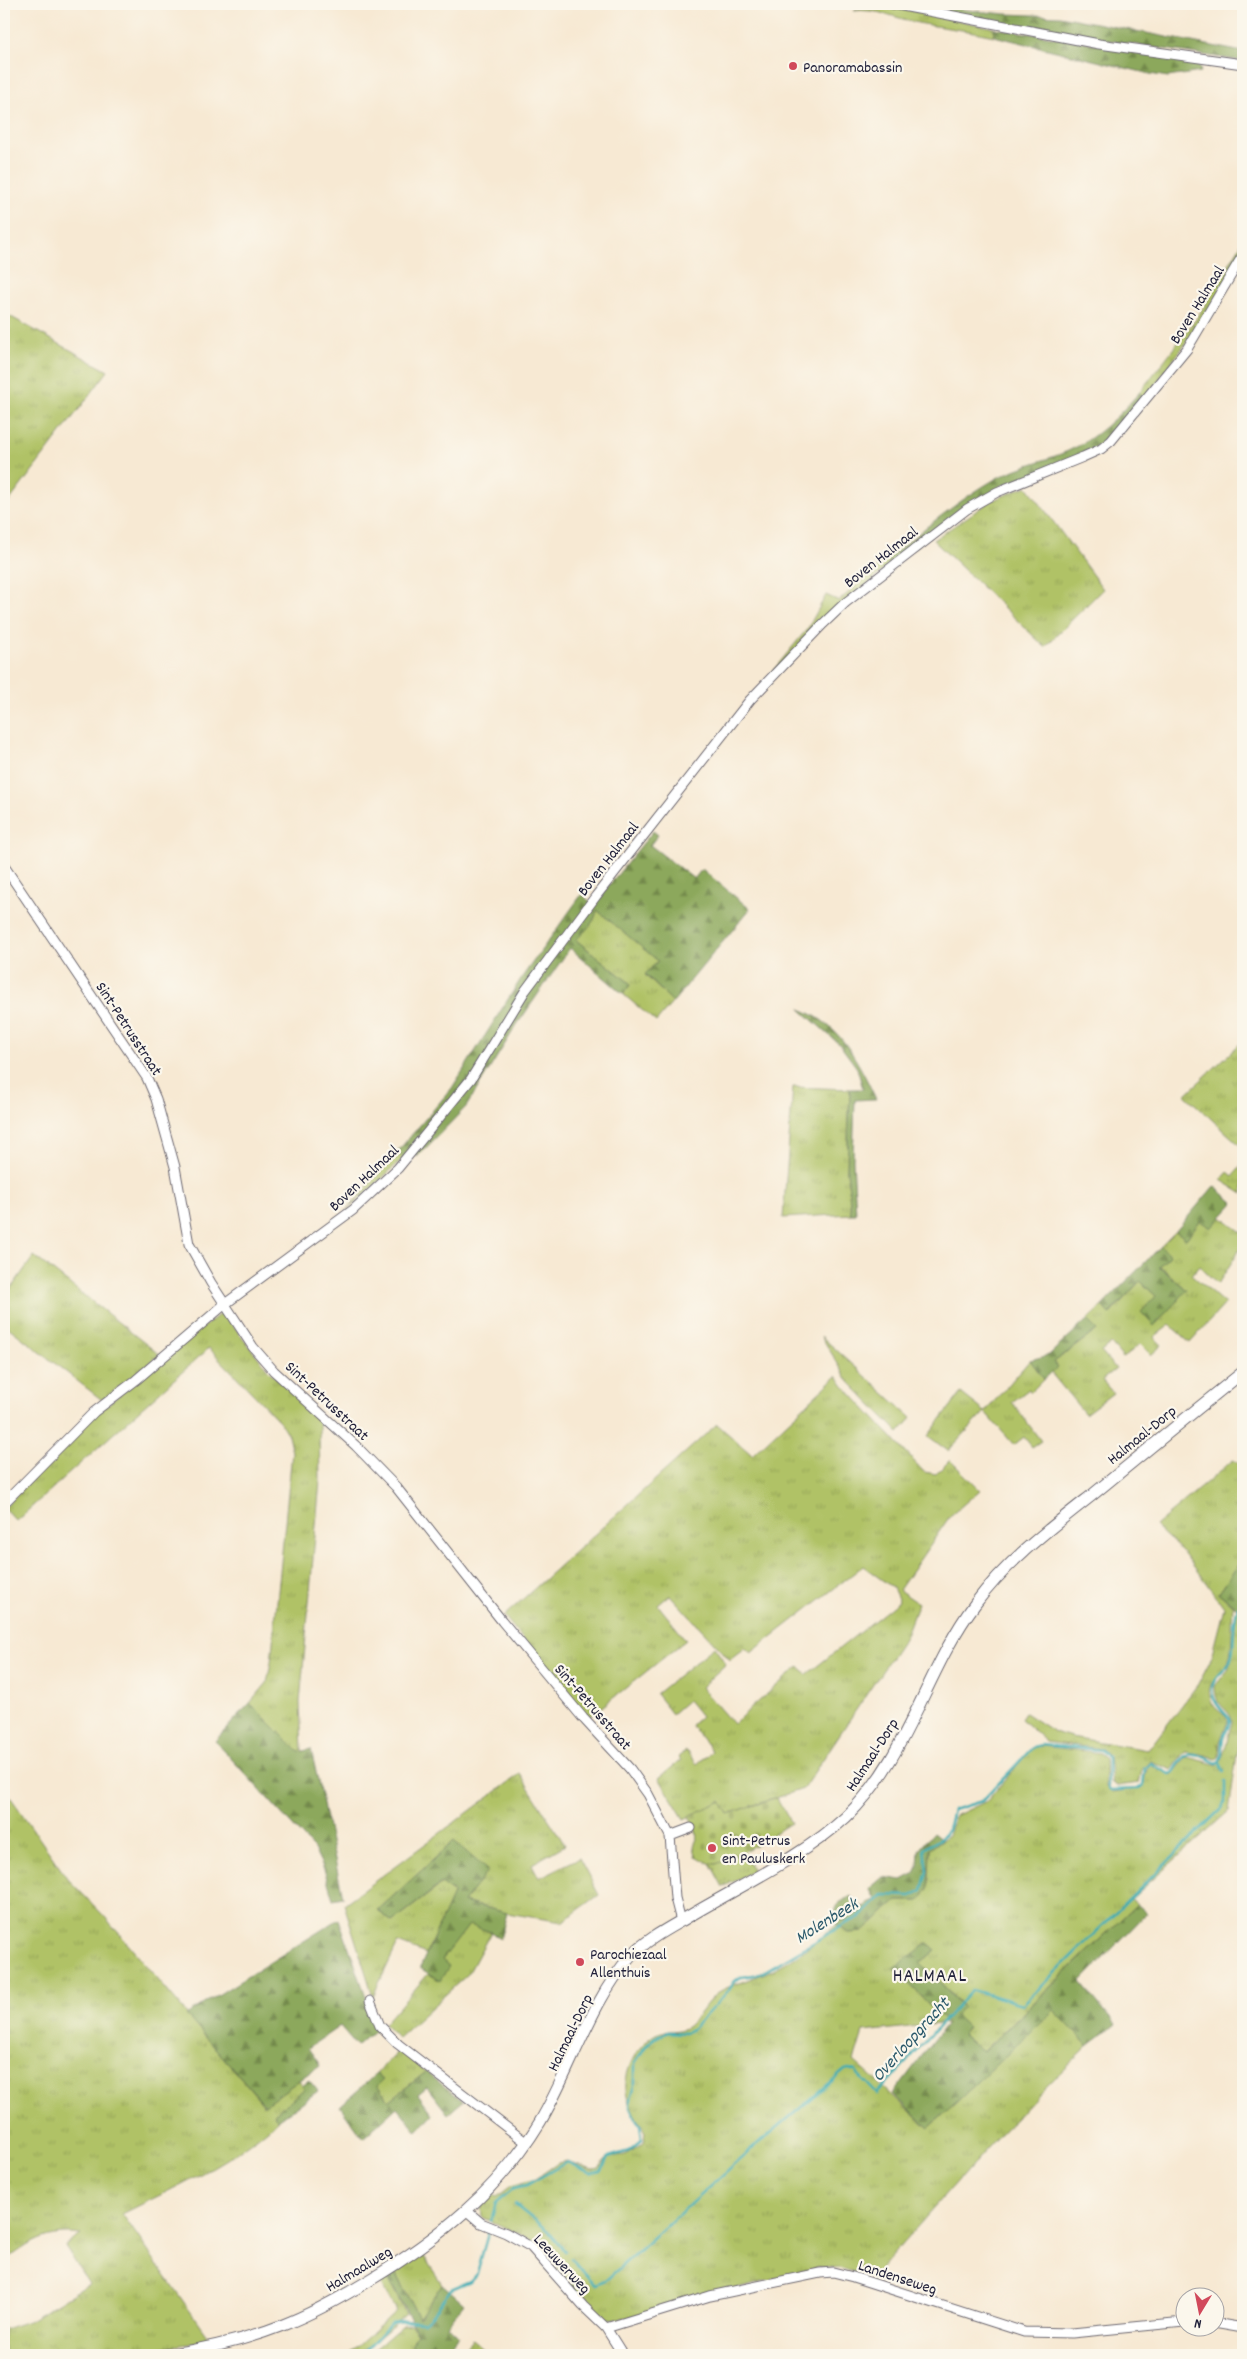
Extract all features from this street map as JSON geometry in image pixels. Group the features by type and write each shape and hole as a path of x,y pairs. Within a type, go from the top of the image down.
{"street":[{"path":"892,4 1099,44 1243,64"},
{"name":"Boven Halmaal","path":"4,1503 94,1412 136,1380 225,1304 353,1210 403,1162 471,1079 526,991 596,896 750,700 799,647 845,603 967,509 997,492 1102,449 1122,430 1187,349 1243,255"},
{"name":"Sint-Petrusstraat","path":"4,866 147,1078 158,1107 175,1167 189,1244 225,1304 253,1347 274,1370 356,1446 396,1487 502,1621 583,1718 630,1769 648,1794 670,1836 676,1904 681,1921"},
{"name":"Halmaal-Dorp","path":"527,2142 558,2090 597,2009 620,1970 645,1943 807,1847 846,1817 872,1788 895,1752 956,1633 986,1589 1023,1552 1243,1372"},
{"path":"670,1836 691,1828"},
{"path":"370,2001 380,2026 398,2044 527,2142"},
{"name":"Halmaalweg","path":"166,2355 231,2342 281,2326 315,2311 405,2258 438,2235 486,2193 527,2142"},
{"name":"Leeuwerweg","path":"467,2211 481,2222 531,2247 583,2306 606,2328 623,2355"},
{"name":"Landenseweg","path":"606,2328 710,2296 832,2272 1024,2332 1072,2333 1174,2323"},
{"path":"1224,2325 1243,2328"}],"green space":[{"path":"868,4 880,4 994,28 994,36 918,23 877,12 853,11"},
{"path":"931,6 1005,14 1060,16 1243,52 1243,61 1060,33 930,9"},
{"path":"994,28 1197,59 1201,72 1168,77 1150,74 994,36"},
{"path":"1243,241 1243,250 1204,319 1145,398 1139,393 1197,318"},
{"path":"4,313 108,371 4,508"},
{"path":"1139,393 1145,398 1103,443 1082,454 1001,486 890,564 886,559 954,506 997,478 1068,451 1088,440 1115,418"},
{"path":"1027,486 1103,589 1045,647 933,540 991,501"},
{"path":"886,559 890,564 771,673 808,628 826,595 839,601"},
{"path":"653,831 658,835 650,845 694,879 702,869 750,909 673,1002 645,974 658,961 597,910 592,923 576,940 631,984 623,994 570,948 516,1026 466,1107 417,1157 414,1153 468,1077 404,1158 397,1152 452,1088 522,977 582,894 593,905"},
{"path":"597,910 659,961 645,975 673,1002 656,1022 623,994 630,983 576,940 590,926"},
{"path":"800,1009 814,1015 837,1034 855,1058 876,1099 855,1100 853,1160 856,1214 851,1214 847,1170 850,1089 863,1089 857,1068 840,1045"},
{"path":"1243,1041 1243,1148 1185,1095"},
{"path":"793,1087 850,1089 847,1170 851,1214 783,1218"},
{"path":"397,1152 404,1158 346,1211"},
{"path":"1243,1164 1243,1194 1221,1180 1228,1172 1233,1176"},
{"path":"1214,1186 1234,1203 1211,1228 1200,1221 1186,1239 1176,1231"},
{"path":"1220,1216 1243,1233 1243,1244 1218,1284 1199,1266 1192,1275 1225,1304 1190,1343 1170,1325 1154,1337 1162,1345 1151,1355 1140,1344 1123,1358 1111,1344 1101,1352 1116,1369 1102,1380 1113,1393 1085,1414 1051,1373 1058,1367 1054,1362 1097,1330 1087,1320 1102,1306 1110,1314 1140,1281 1156,1296 1187,1290 1159,1265 1170,1256 1161,1246 1176,1231 1186,1239 1200,1220"},
{"path":"1161,1246 1170,1256 1159,1266 1187,1290 1154,1326 1141,1312 1156,1296 1140,1281 1109,1314 1102,1306"},
{"path":"34,1256 160,1355 102,1400 4,1324 4,1298"},
{"path":"221,1313 225,1315 269,1371 314,1413 319,1424 320,1481 300,1702 302,1751 299,1752 250,1703 267,1683 271,1662 292,1452 288,1435 280,1422 209,1348 16,1521 4,1508 92,1417"},
{"path":"1087,1320 1097,1330 1054,1362 1058,1367 1044,1379 1030,1360 1049,1355"},
{"path":"821,1336 912,1418 899,1433 849,1382"},
{"path":"1030,1360 1044,1379 1031,1392 1029,1389 1012,1402 1041,1441 1032,1447 1024,1437 1014,1445 985,1412"},
{"path":"837,1376 843,1385 924,1472 936,1474 950,1460 980,1490 950,1516 899,1590 918,1603 905,1637 803,1789 728,1814 721,1802 684,1819 659,1778 681,1760 678,1757 686,1751 697,1764 712,1751 691,1725 701,1716 688,1700 672,1714 656,1694 714,1647 726,1664 701,1687 733,1724 799,1666 806,1675 899,1601 893,1588 863,1566 751,1653 745,1648 730,1660 670,1595 658,1605 686,1640 588,1718 504,1616 717,1424 752,1455"},
{"path":"961,1393 985,1412 948,1451 928,1436"},
{"path":"1233,1460 1243,1465 1243,1563 1240,1562 1219,1593 1233,1606 1229,1661 1223,1671 1213,1681 1210,1689 1212,1703 1228,1720 1220,1742 1219,1757 1216,1759 1202,1754 1185,1752 1172,1770 1150,1761 1142,1770 1139,1783 1117,1786 1112,1783 1109,1756 1102,1749 1046,1742 1021,1719 1025,1713 1054,1732 1071,1737 1148,1750 1198,1684 1210,1661 1224,1607 1183,1552 1155,1526"},
{"path":"1240,1562 1243,1563 1243,1606 1237,1608 1219,1593"},
{"path":"1243,1606 1243,1712 1229,1811 1131,1899 1137,1904 982,2052 961,2034 955,2015 963,2006 920,1963 936,1950 894,1968 947,2023 863,2032 854,2061 929,2128 1054,2009 1088,2046 1032,2101 951,2188 873,2277 838,2268 821,2267 626,2318 606,2319 590,2307 541,2249 526,2237 482,2217 481,2206 493,2195 497,2197 511,2186 535,2179 558,2163 566,2161 593,2169 598,2168 608,2157 625,2155 644,2143 646,2133 626,2094 627,2074 630,2064 641,2046 656,2034 685,2028 717,1993 781,1965 806,1949 837,1925 848,1933 862,1932 897,1901 919,1901 929,1883 930,1849 948,1835 955,1816 987,1801 1033,1747 1042,1746 1100,1753 1105,1759 1106,1787 1113,1792 1141,1788 1150,1764 1172,1775 1187,1757 1218,1765 1232,1722 1231,1717 1217,1699 1215,1686 1228,1670 1231,1661 1237,1608"},
{"path":"250,1703 299,1752 311,1749 343,1897 333,1899 324,1869 314,1849 215,1741"},
{"path":"520,1774 565,1845 532,1864 539,1878 579,1858 599,1895 562,1922 507,1913 463,1902 454,1841 378,1910 392,1922 442,1884 454,1893 426,1954 398,1943 373,1996 344,1904"},
{"path":"4,1788 67,1878 105,1917 264,2105 299,2080 305,2089 275,2114 278,2120 261,2135 224,2161 122,2214 211,2341 108,2352 4,2355 4,2329 28,2321 89,2284 65,2246 81,2235 59,2234 49,2236 22,2249 4,2262"},
{"path":"777,1798 791,1823 741,1853 721,1862 712,1864 696,1856 694,1846 698,1836 689,1816 721,1801 728,1814"},
{"path":"933,1833 942,1840 930,1849 928,1889 919,1901 897,1901 862,1932 848,1933 834,1922 835,1908 842,1901 851,1896 857,1905 863,1907 876,1899 869,1889 883,1877 902,1880 915,1873 918,1866 919,1850"},
{"path":"454,1841 488,1871 463,1902 507,1913 500,1939 491,1932 469,1925 442,1960 449,1966 440,1981 420,1968 454,1892 441,1884 392,1922 378,1910"},
{"path":"743,1851 753,1871 723,1887 710,1863 716,1864"},
{"path":"1137,1904 1147,1913 1080,1982 1116,2024 1088,2046 1054,2010 929,2128 893,2094 947,2023 894,1968 928,1943 936,1950 920,1963 963,2007 955,2015 968,2027 962,2035 983,2052"},
{"path":"339,1919 377,2028 357,2046 340,2026 308,2048 320,2065 265,2105 186,2015"},
{"path":"469,1924 491,1932 468,1974 398,2038 384,2024 429,1973 440,1980 441,1960"},
{"path":"399,2050 426,2072 389,2101 377,2086 383,2080 376,2074"},
{"path":"426,2072 463,2101 448,2114 427,2087 418,2094 433,2114 417,2131 397,2107 363,2138 340,2106 376,2074 383,2080 377,2086 389,2101"},
{"path":"309,2080 318,2091 278,2120 274,2114 304,2089 302,2085"},
{"path":"423,2255 442,2284 419,2318 395,2273"},
{"path":"395,2273 419,2318 442,2284 464,2303 447,2325 458,2335 450,2345 459,2353 458,2355 416,2355 411,2350 411,2343 418,2333 388,2278"},
{"path":"388,2278 406,2314 359,2355 348,2355 396,2311 380,2283"},
{"path":"412,2324 418,2333 411,2350 416,2355 368,2355 403,2325"},
{"path":"472,2339 490,2355 458,2355"}],"waterway":[{"name":"Molenbeek","path":"491,2221 496,2203 514,2188 527,2185 567,2162 591,2173 600,2171 609,2157 629,2151 642,2140 640,2126 630,2108 630,2099 635,2082 635,2063 645,2047 655,2038 668,2032 685,2033 693,2029 735,1981 741,1977 760,1974 860,1917 883,1895 911,1896 922,1890 927,1871 924,1849 940,1839 948,1830 953,1810 982,1801 1033,1747 1041,1745 1101,1750 1108,1758 1108,1788 1111,1790 1138,1789 1143,1785 1145,1768 1151,1763 1169,1774 1174,1772 1187,1755 1197,1754 1217,1763 1222,1756 1222,1742 1230,1719 1217,1705 1212,1694 1212,1688 1218,1676 1230,1662 1236,1613 1238,1607 1243,1605"},
{"name":"Overloopgracht","path":"1219,1761 1224,1771"},
{"name":"Overloopgracht","path":"571,2258 593,2283 596,2285 605,2281 738,2161 845,2070 855,2071 877,2094 972,1990 1023,2004 1222,1808 1225,1803 1225,1781"},
{"name":"Overloopgracht","path":"515,2205 548,2231 565,2251"},
{"name":"Molenbeek","path":"362,2355 391,2323 404,2321 424,2322 431,2316 451,2289 470,2281 477,2273 489,2230"}],"place":[{"name":"Panoramabassin","path":"793,66"},
{"name":"Sint-Petrus en Pauluskerk","path":"712,1848"},
{"name":"Parochiezaal Allenthuis","path":"580,1962"}],"district":[{"name":"HALMAAL","path":"930,1974"}]}
